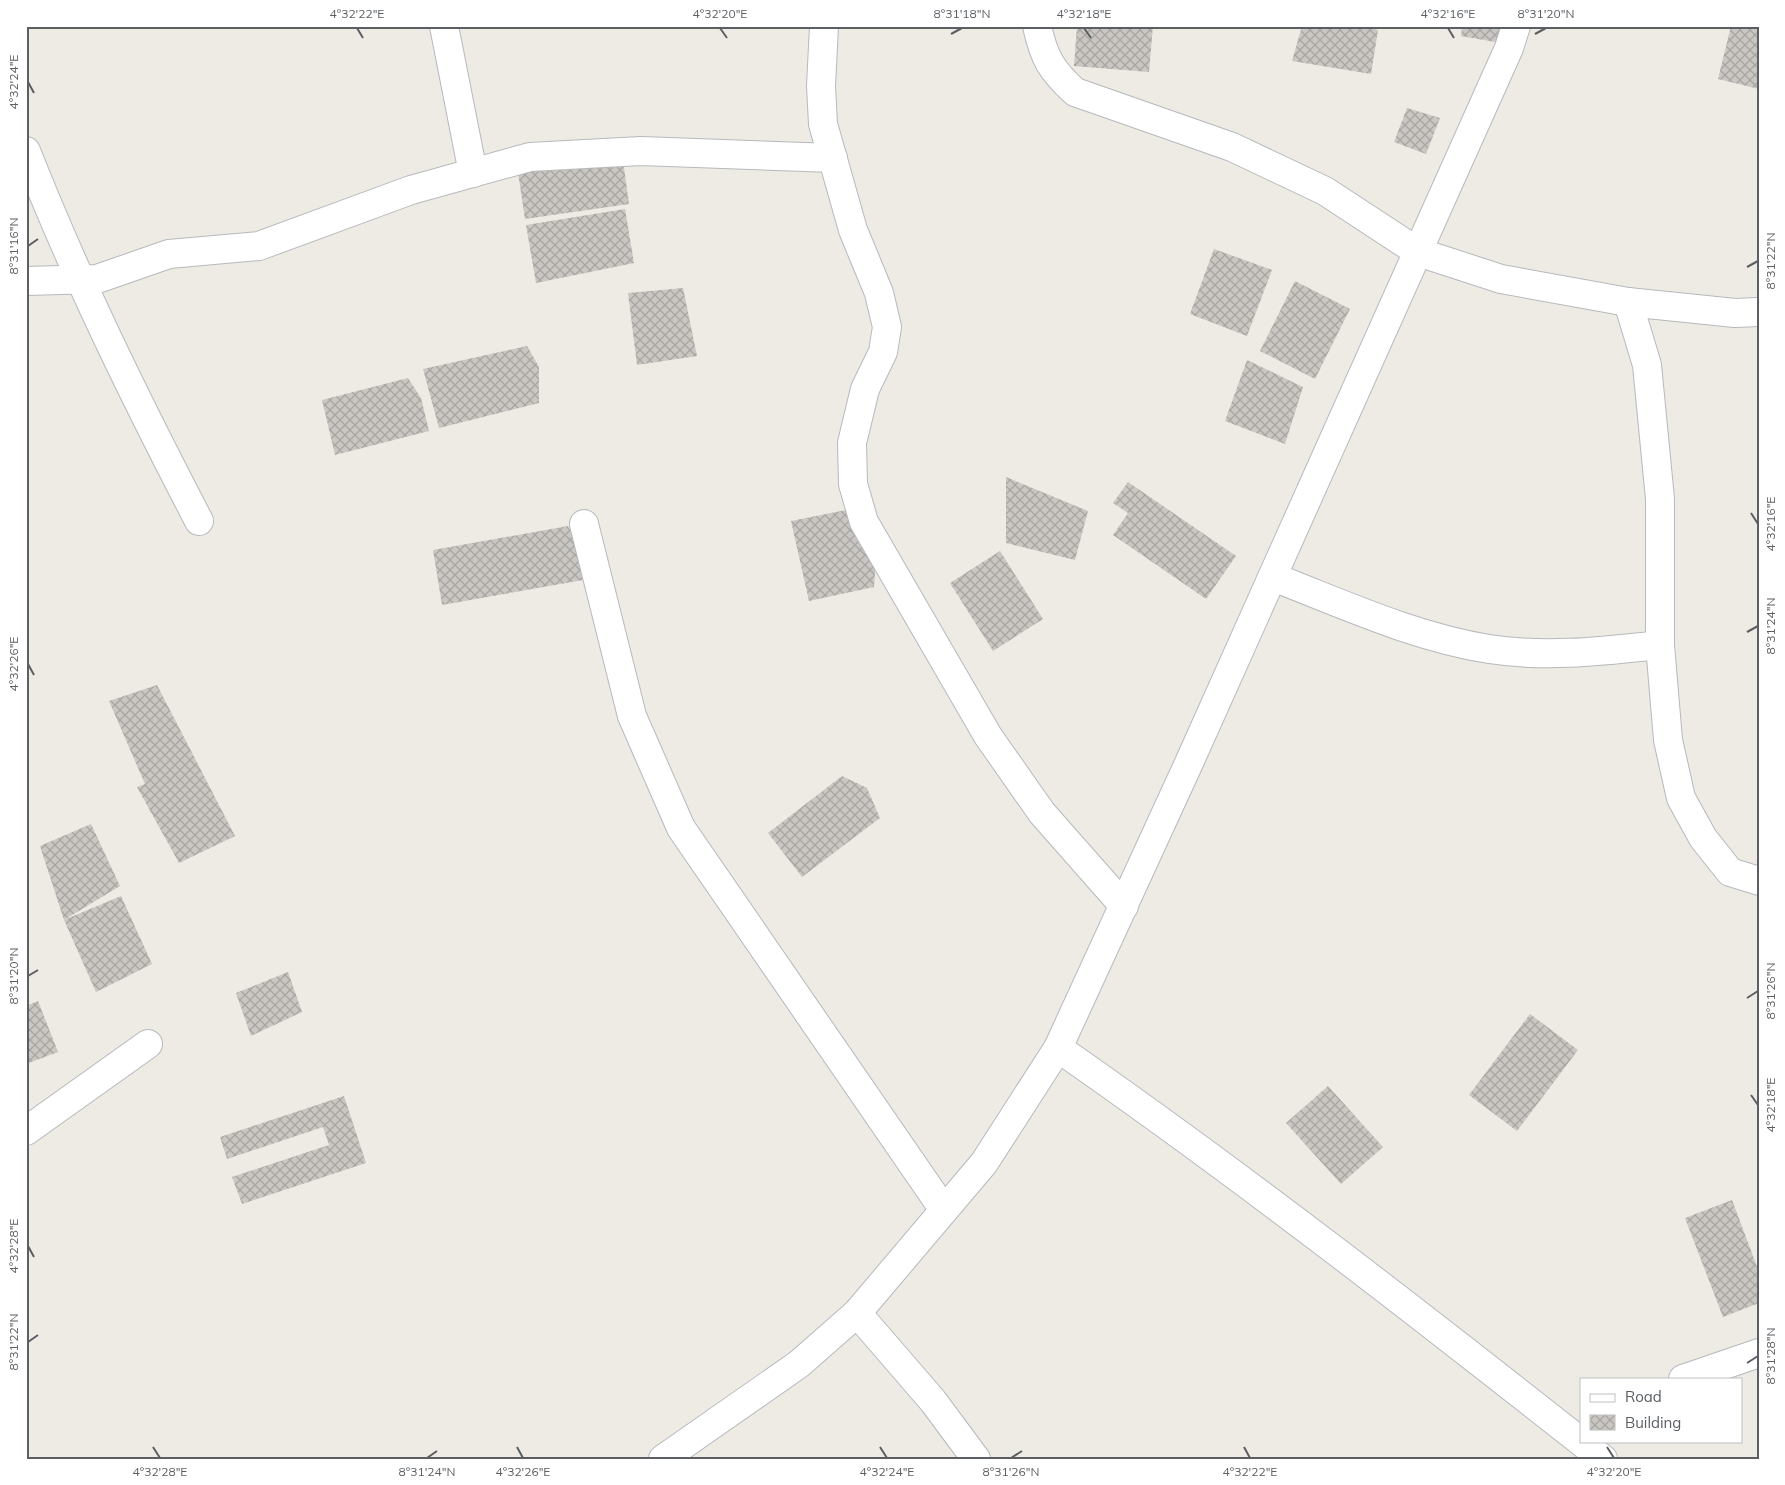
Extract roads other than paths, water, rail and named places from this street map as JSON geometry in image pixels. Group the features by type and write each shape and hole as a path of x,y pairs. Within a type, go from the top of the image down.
{"street":[{"path":"444,26 473,173"},
{"path":"824,26 821,86 824,124 853,230 878,293 887,327 883,352 865,389 852,443 853,484 864,522 988,736 1042,813 1124,906"},
{"path":"1037,26 1041,44 1054,73 1075,92 1232,147 1325,191 1418,252 1501,279 1628,302 1736,313 1759,312"},
{"path":"663,1459 799,1364 857,1313 984,1163 1058,1048 1273,578 1509,48 1516,26"},
{"path":"26,150 60,237 80,280 152,430 200,521"},
{"path":"26,281 97,279 169,254 260,246 412,190 530,157 631,152 833,158"},
{"path":"1628,302 1647,365 1659,489 1660,645 1668,740 1681,798 1703,838 1730,872 1759,881"},
{"path":"584,524 632,716 681,828 944,1210"},
{"path":"1273,578 1424,634 1490,649 1575,654 1660,645"},
{"path":"26,1131 148,1044"},
{"path":"1058,1048 1157,1117 1573,1425"},
{"path":"857,1313 932,1401 976,1459"},
{"path":"1686,1378 1759,1352"},
{"path":"1588,1442 1603,1459"}]}
